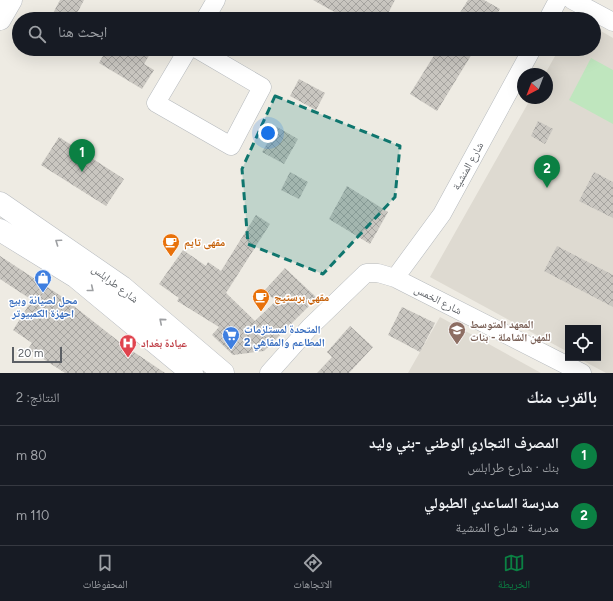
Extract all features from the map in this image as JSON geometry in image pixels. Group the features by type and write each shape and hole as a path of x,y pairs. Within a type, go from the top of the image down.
{"main road":[{"path":"0,19 12,0"},
{"name":"شارع طرابلس","path":"0,203 122,287 223,373"},
{"name":"شارع طرابلس","path":"0,230 76,277 192,373"}],"street":[{"path":"209,12 216,0"},
{"path":"552,12 558,0"},
{"path":"572,0 594,12"},
{"path":"601,16 613,22"},
{"path":"184,56 156,103 231,146 262,87 209,56"},
{"name":"شارع المنشية","path":"395,278 442,214 528,56"},
{"name":"شارع الخمس","path":"269,373 310,327 357,280 366,273 378,273 395,278 582,373"}],"highlighted area":[{"path":"275,96 400,146 395,197 323,274 248,244 242,169"}],"shaded area":[{"path":"601,31 613,38 613,373 606,373 584,361 601,361 601,325 565,325 565,350 430,277 528,104 553,104 553,68 548,68 555,56 601,56"},
{"name":"المعهد المتوسط للمهن الشاملة - بنات","path":"440,317 541,373 408,373"}],"green space":[{"path":"591,58 613,70 613,124 569,100"}],"building":[{"path":"60,0 84,0 78,12 54,12"},
{"path":"313,0 395,0 389,12 334,12"},
{"path":"468,0 484,0 500,9 498,12 460,12"},
{"path":"103,56 149,56 144,64 154,70 142,89 99,63"},
{"path":"434,56 471,56 437,111 410,94"},
{"path":"299,79 325,93 316,110 290,96"},
{"path":"538,121 553,129 545,144 531,136"},
{"path":"277,127 298,139 284,164 262,152"},
{"path":"59,137 124,179 106,206 41,165"},
{"path":"290,172 308,182 299,199 281,190"},
{"path":"594,172 613,182 613,218 579,201"},
{"path":"347,186 388,212 370,244 329,219"},
{"path":"256,215 270,224 226,293 255,321 276,301 264,291 285,268 317,298 264,351 233,355 212,335 219,327 177,301 179,298 159,284 183,250 206,266 208,262 221,271"},
{"path":"557,246 613,275 613,307 544,271"},
{"path":"0,256 61,296 122,344 165,373 65,373 28,349 32,343 13,330 32,300 0,279"},
{"path":"402,307 435,323 420,352 388,335"},
{"path":"350,326 373,347 349,373 317,373 332,357 327,352"}],"place":[{"name":"المصرف التجاري الوطني -بني وليد","path":"82,172"},
{"name":"مدرسة الساعدي الطبولي","path":"547,188"},
{"name":"مقهى تايم","path":"171,257"},
{"name":"محل لصيانة وبيع احهزة الكمبيوتر","path":"43,293"},
{"name":"مقهي برستيج","path":"261,312"},
{"name":"المعهد المتوسط للمهن الشاملة - بنات","path":"457,345"},
{"name":"المتحدة لمستلزمات المطاعم والمقاهي 2","path":"231,350"},
{"name":"عيادة بغداد","path":"128,358"}]}
